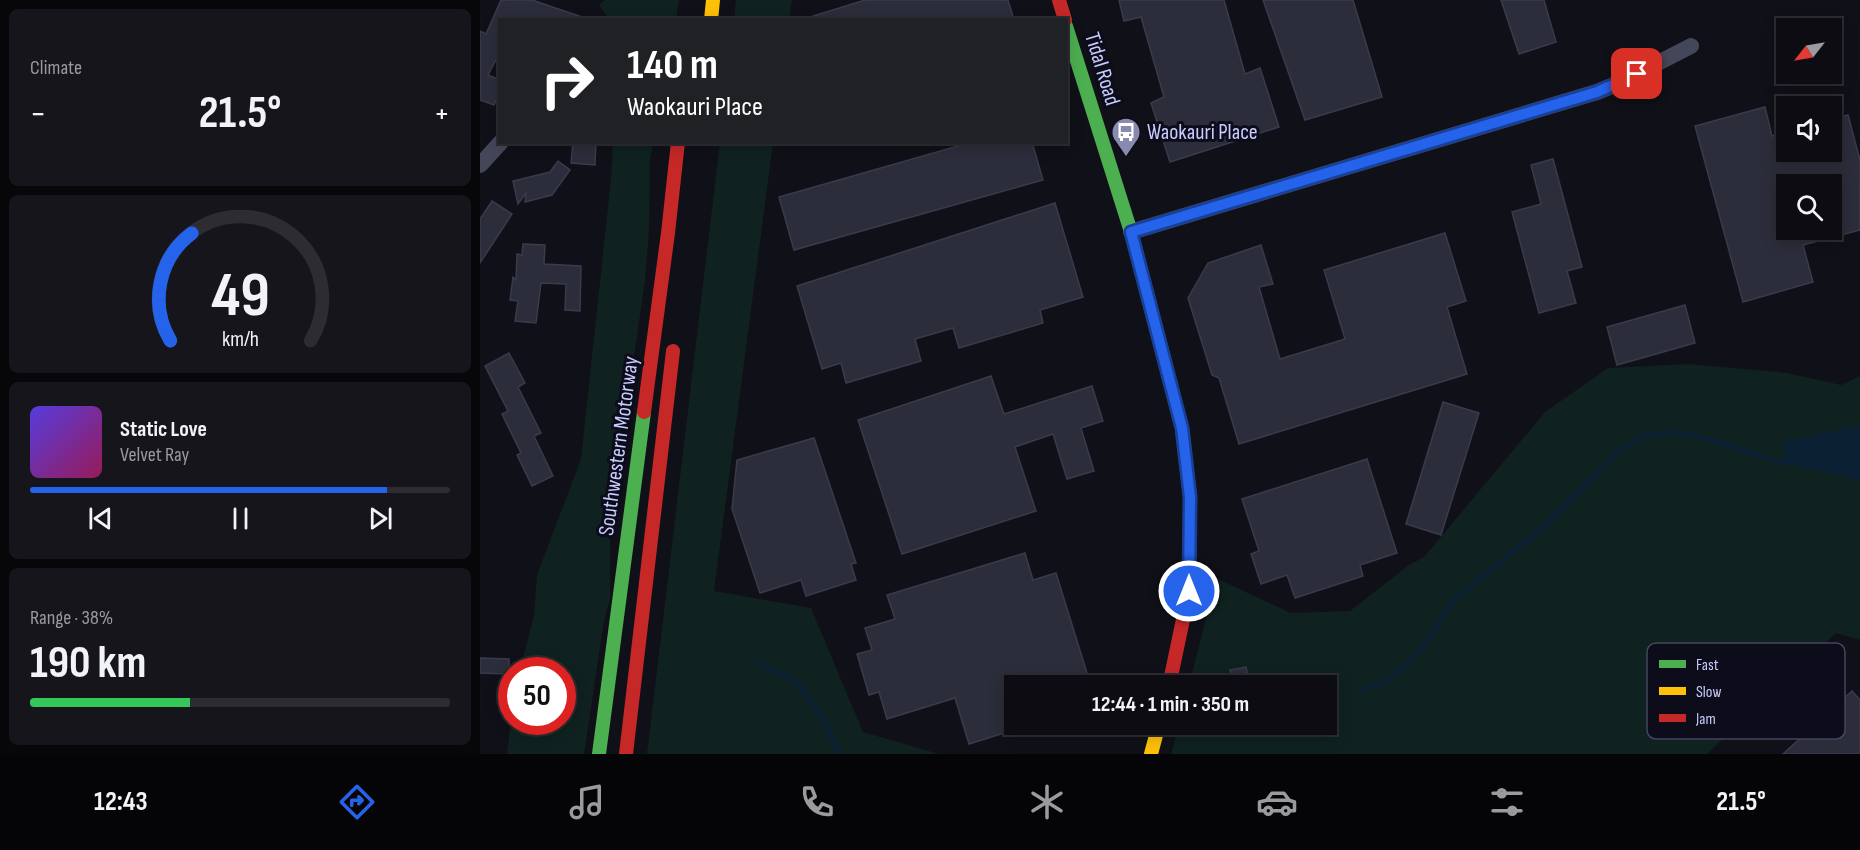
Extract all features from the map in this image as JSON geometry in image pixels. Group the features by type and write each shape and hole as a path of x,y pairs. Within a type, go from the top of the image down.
{"main road":[{"path":"711,18 714,0"},
{"name":"Tidal Road","path":"1059,0 1064,18"},
{"name":"Tidal Road","path":"1068,32 1131,232 1182,428 1190,497 1189,591 1171,675"},
{"name":"Southwestern Motorway","path":"599,754 667,245 678,144"},
{"name":"Southwestern Motorway","path":"626,754 674,343"},
{"path":"1151,754 1156,735"}],"street":[{"path":"1131,232 1597,92 1691,46"},
{"path":"480,165 499,144"}],"green space":[{"path":"605,0 679,0 676,18 609,18 599,5"},
{"path":"736,0 792,0 789,18 734,18"},
{"path":"613,144 653,144 650,160 649,232 645,281 610,520 610,599 604,621 584,754 507,754 509,735 576,735 576,657 523,657 534,615 537,575 581,459"},
{"path":"720,144 773,144 714,591 811,608 863,732 939,754 647,754"},
{"path":"1689,364 1787,373 1841,385 1860,376 1860,640 1836,633 1825,643 1647,643 1647,739 1723,739 1707,754 1171,754 1176,735 1337,735 1337,675 1192,675 1216,578 1291,613 1350,611 1409,565 1424,557 1545,412 1608,368"}],"water":[{"path":"1860,426 1860,480 1784,463 1784,441"}],"building":[{"path":"501,0 532,0 582,17 498,18 498,56 488,75 498,79 498,96 494,105 480,100 480,31 486,34"},
{"path":"865,0 1008,0 1013,18 813,18 813,16"},
{"path":"1119,0 1224,0 1245,74 1260,68 1279,127 1170,162 1151,103 1164,97 1141,17 1124,21"},
{"path":"1263,0 1353,0 1382,97 1305,120"},
{"path":"1501,0 1544,0 1556,42 1519,54"},
{"path":"1765,107 1772,136 1776,135 1776,162 1842,162 1842,116 1848,115 1860,160 1860,230 1842,235 1842,174 1776,174 1776,240 1822,240 1803,245 1813,282 1743,302 1695,126"},
{"path":"573,144 596,144 595,165 571,163"},
{"path":"965,144 1033,144 1043,180 794,250 779,197"},
{"path":"1553,159 1582,267 1567,271 1576,303 1539,313 1512,212 1541,204 1531,165"},
{"path":"558,161 570,170 552,195 525,202 526,193 518,204 513,181 550,172"},
{"path":"492,201 512,214 480,263 480,219"},
{"path":"1055,203 1083,297 1040,310 1043,323 959,348 953,328 915,339 921,361 846,383 841,363 822,369 797,286"},
{"path":"1445,233 1466,301 1447,307 1467,374 1239,444 1219,378 1212,375 1188,298 1208,263 1261,245 1273,284 1259,287 1280,359 1345,339 1324,270"},
{"path":"523,244 545,245 544,264 581,266 580,311 565,310 566,284 541,283 536,323 515,321 518,301 510,300 513,277 516,280 517,254 522,255"},
{"path":"1685,305 1695,343 1617,365 1607,327"},
{"path":"509,353 525,383 518,387 541,433 534,436 553,476 532,486 517,455 521,453 502,414 508,411 485,366"},
{"path":"991,376 1004,414 1092,386 1103,421 1081,428 1094,471 1067,479 1053,434 1015,447 1036,511 902,554 858,420"},
{"path":"1443,402 1479,413 1441,535 1406,524"},
{"path":"814,438 856,563 851,564 856,580 806,596 801,580 760,593 732,509 737,460"},
{"path":"1367,459 1397,553 1360,565 1363,576 1295,598 1287,575 1261,584 1251,554 1259,551 1242,499"},
{"path":"1025,553 1033,580 1056,573 1088,675 1004,675 1004,733 969,744 955,698 887,719 879,692 869,695 857,654 872,650 865,628 895,619 887,595"},
{"path":"480,658 498,659 498,674 480,673"},
{"path":"1246,667 1248,675 1231,675 1230,670"},
{"path":"1852,691 1860,700 1860,754 1783,754 1799,739 1845,739 1845,697"}],"waterway":[{"path":"1363,689 1385,682 1408,664 1431,636 1453,601 1546,525 1621,449 1648,435 1677,432 1789,463"},
{"path":"758,662 799,684 827,726 839,754"}],"traffic: fast":[{"path":"1068,32 1131,232 1182,428 1190,516"},
{"path":"599,754 644,412"}],"traffic: slow":[{"path":"711,18 713,0"},
{"path":"1151,754 1156,735"}],"traffic: jam":[{"path":"1059,0 1064,18"},
{"path":"644,412 678,144"},
{"path":"626,754 673,351"},
{"path":"1171,675 1189,591 1190,516"}],"place":[{"name":"Waokauri Place","path":"1126,158"}],"route":[{"path":"1189,591 1190,497 1182,428 1131,232 1597,92 1637,74"}]}
